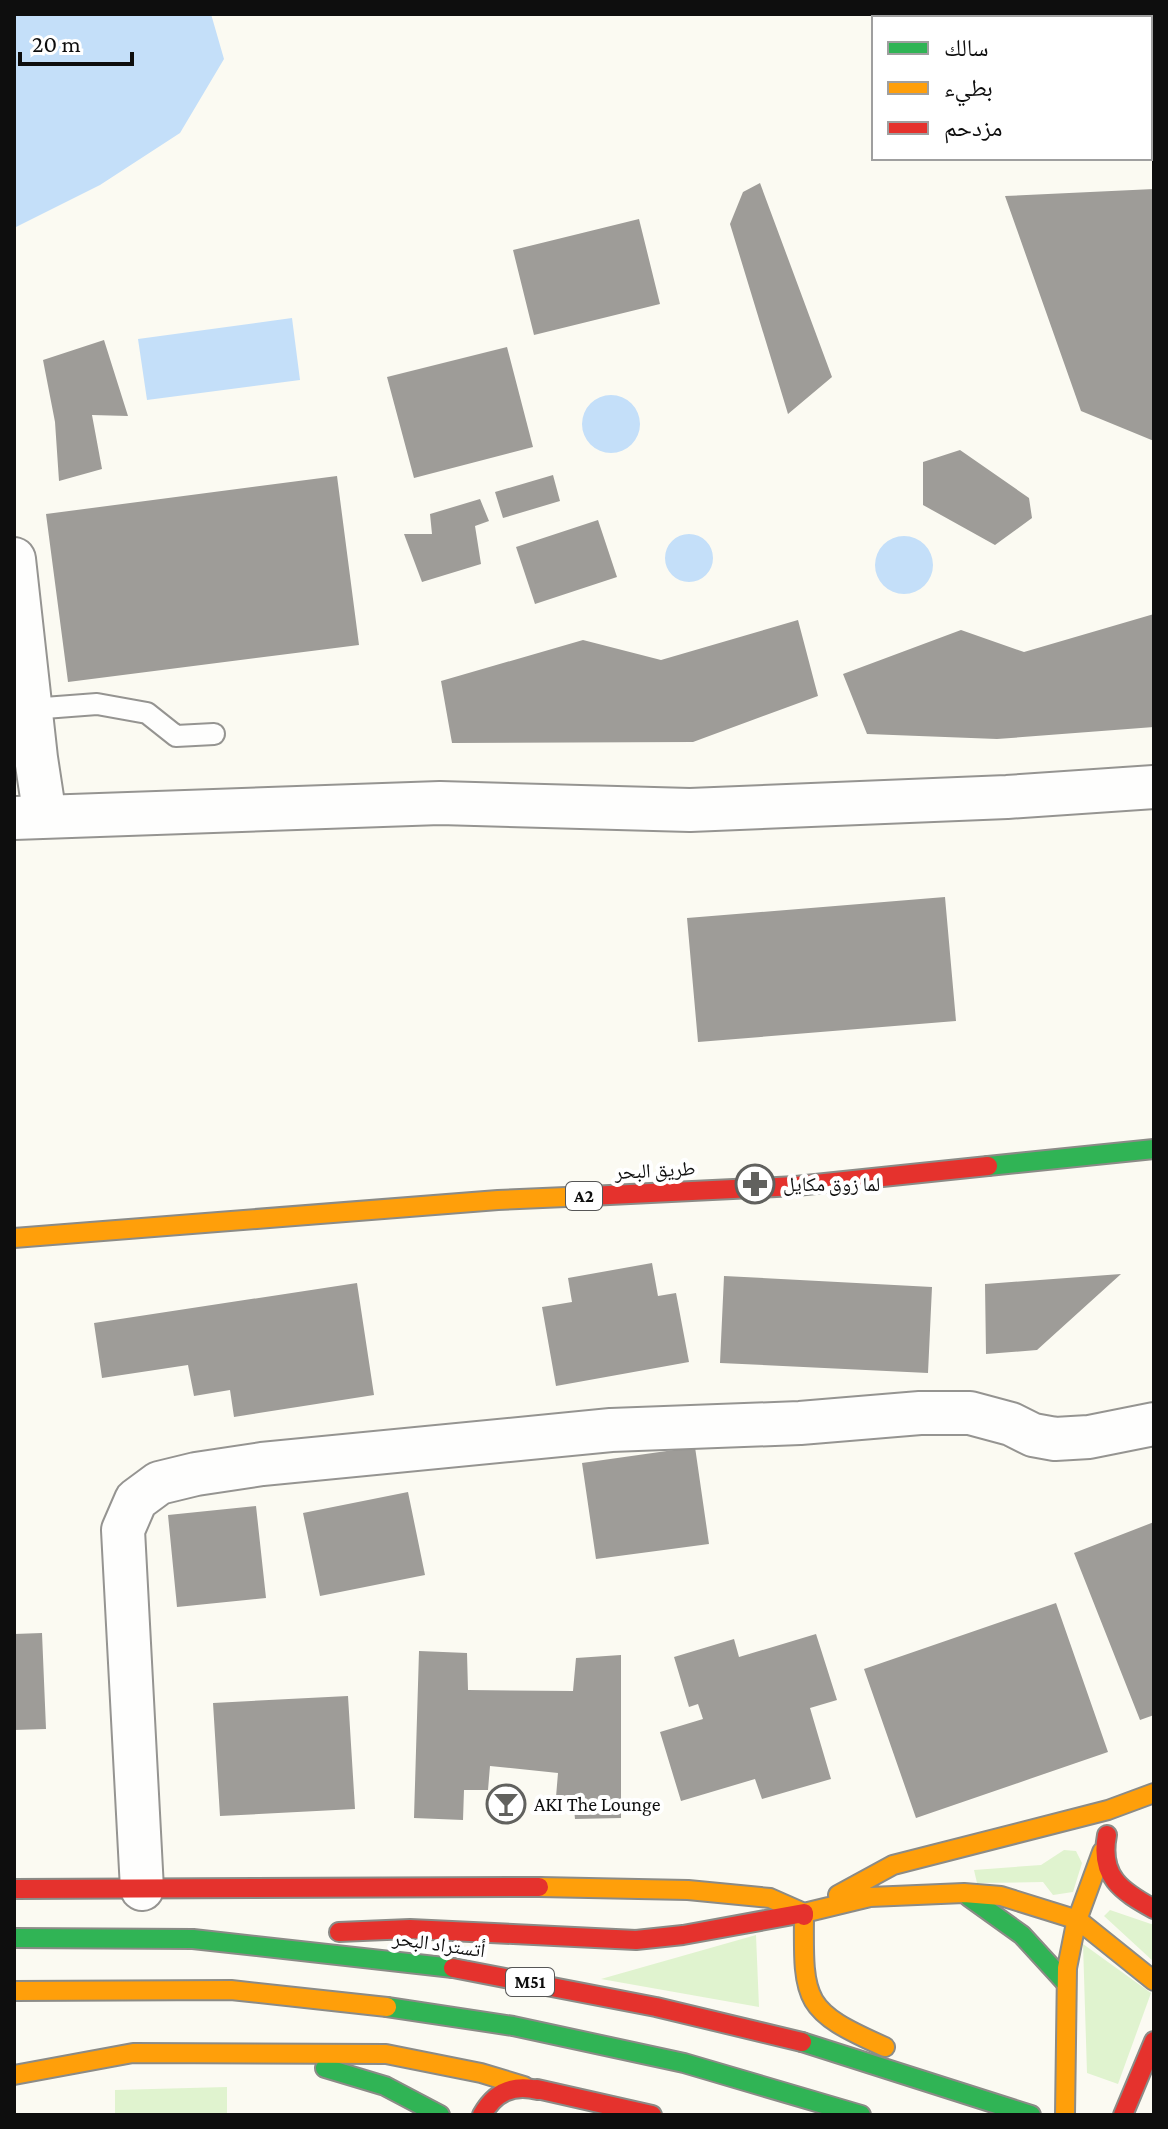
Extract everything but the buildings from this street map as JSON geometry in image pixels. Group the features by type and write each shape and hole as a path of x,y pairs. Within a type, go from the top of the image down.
{"main road":[{"name":"طريق البحر","path":"14,1238 498,1200 796,1186 1154,1149"},
{"path":"804,1913 893,1865 1108,1810 1154,1794"},
{"path":"1065,2115 1066,1983 1070,1948 1107,1835 1119,1820 1154,1794"},
{"path":"1102,1852 1106,1870 1121,1887 1154,1909"},
{"path":"14,1889 621,1887 770,1898 804,1913"},
{"path":"964,1893 1022,1935 1066,1983"},
{"path":"193,1939 410,1929 636,1940 683,1935 804,1913 870,1897 964,1893 1001,1896 1078,1920 1154,1981"},
{"path":"804,1913 807,1988 822,2013 874,2042 952,2077 981,2099"},
{"name":"أتستراد البحر","path":"14,1938 193,1939 423,1963 511,1978 656,2007 829,2049 1031,2115"},
{"name":"M51","path":"14,1991 231,1990 339,2000 513,2026 684,2063 861,2115"},
{"path":"1123,2115 1154,2041"},
{"path":"14,2075 133,2053 386,2054 481,2073 531,2088 652,2115"},
{"path":"252,2053 357,2074 402,2092 440,2115"},
{"path":"482,2115 498,2093 511,2087 531,2088 549,2097 561,2115"}],"street":[{"path":"14,559 31,709 30,817 440,803 690,810 1007,797 1154,787"},
{"path":"142,1889 123,1530 136,1500 159,1483 262,1464 611,1430 970,1413 1011,1424 1033,1435 1055,1439 1089,1437 1154,1424"}],"lane":[{"path":"31,709 97,704 147,713 176,736 214,734"}],"green space":[{"path":"1064,1850 1076,1851 1082,1863 1073,1892 1053,1895 1043,1882 977,1883 974,1870 1041,1865"},
{"path":"1110,1910 1154,1925 1154,1962 1104,1916"},
{"path":"756,1935 759,2007 601,1979"},
{"path":"1083,1944 1151,1993 1118,2084 1087,2073"},
{"path":"227,2087 227,2115 115,2115 115,2090"}],"water":[{"path":"14,14 211,14 224,59 180,133 100,185 14,228"},
{"path":"292,318 300,380 147,400 138,339"},
{"path":"611,395 622,397 631,404 638,413 638,435 631,444 622,451 611,453 600,451 591,444 584,435 582,424 584,413 591,404 600,397"},
{"path":"689,534 706,541 713,558 706,575 689,582 672,575 665,558 672,541"},
{"path":"904,536 924,545 933,565 924,585 904,594 884,585 875,565 884,545"}],"traffic: fast":[{"path":"988,1166 1154,1149"},
{"path":"969,1897 1022,1935 1066,1983"},
{"path":"14,1938 193,1939 453,1968"},
{"path":"387,2007 513,2026 684,2063 861,2115"},
{"path":"802,2042 1031,2115"},
{"path":"325,2068 385,2086 440,2115"}],"traffic: slow":[{"path":"14,1238 498,1200 589,1196"},
{"path":"838,1895 893,1865 1108,1810 1154,1793"},
{"path":"1065,2115 1067,1968 1076,1923 1102,1852"},
{"path":"539,1887 688,1890 770,1898 804,1913 870,1897 964,1893 1001,1896 1078,1920 1154,1981"},
{"path":"804,1916 805,1968 814,2001 838,2024 885,2047"},
{"path":"14,1991 231,1990 387,2007"},
{"path":"14,2075 133,2053 386,2054 481,2073 524,2086"}],"traffic: jam":[{"path":"589,1196 796,1186 988,1166"},
{"path":"1107,1835 1106,1861 1115,1881 1154,1909"},
{"path":"14,1889 539,1887"},
{"path":"339,1932 410,1929 636,1940 683,1935 804,1913 804,1916"},
{"path":"453,1968 656,2007 802,2042"},
{"path":"1123,2115 1154,2041"},
{"path":"482,2115 505,2092 520,2088 538,2090"},
{"path":"537,2089 652,2115"}],"place":[{"name":"لما زوق مكايل","path":"755,1184"},
{"name":"AKI The Lounge","path":"506,1804"}]}
